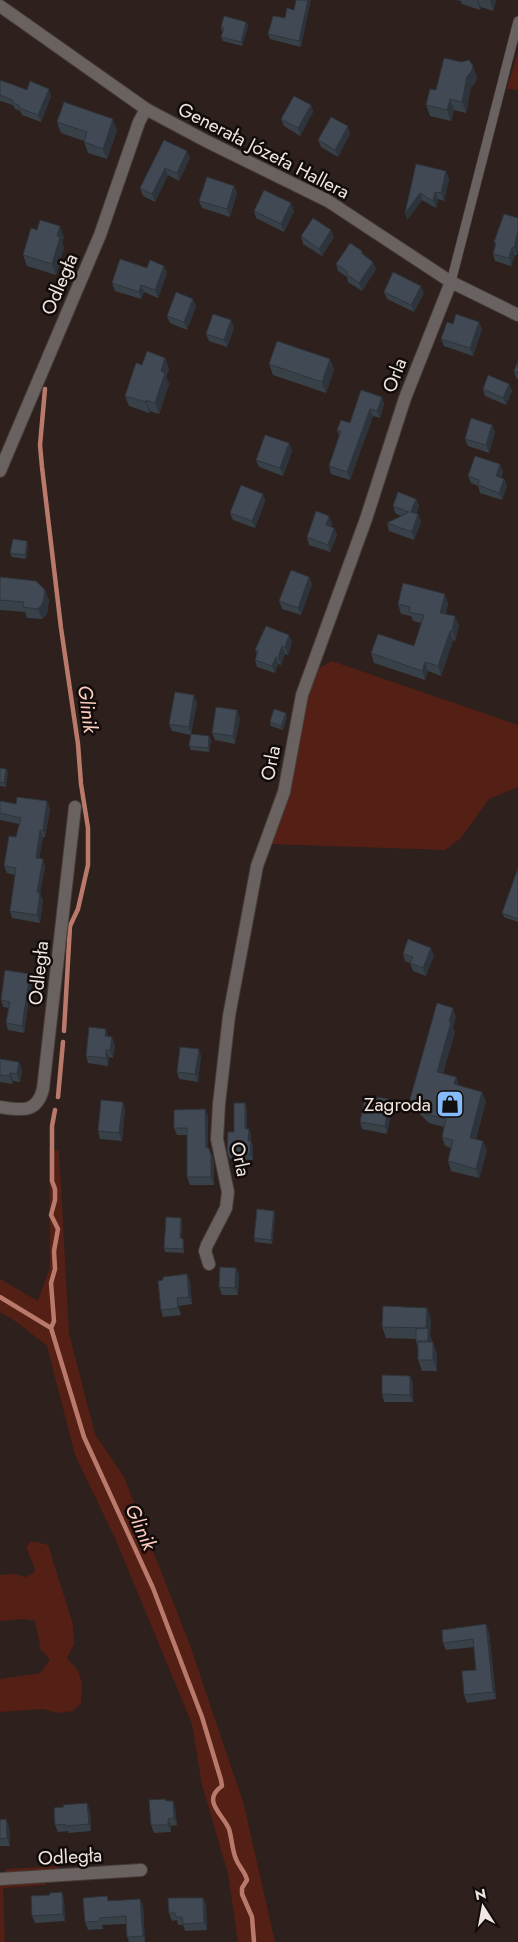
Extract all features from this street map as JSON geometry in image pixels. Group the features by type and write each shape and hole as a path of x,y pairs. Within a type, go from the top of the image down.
{"street":[{"name":"Generała Józefa Hallera","path":"0,6 146,109 328,201 451,282 518,315"},
{"name":"Odległa","path":"0,472 100,235 139,122 146,109"},
{"name":"Orla","path":"209,1264 205,1251 206,1245 228,1201 227,1184 217,1139 219,1104 229,1016 257,866 284,792 302,695 366,519 404,398 451,282"},
{"name":"Odległa","path":"0,1107 17,1110 30,1109 41,1098 44,1089 75,807"},
{"name":"Odległa","path":"0,1879 141,1870"}],"lane":[{"path":"451,282 518,21"}],"shaded area":[{"path":"518,51 518,90 507,89"},
{"path":"332,661 518,725 518,787 489,799 461,838 445,850 270,844 302,716 317,669"},
{"path":"49,1148 59,1151 69,1333 95,1434 124,1477 190,1645 244,1805 275,1942 238,1942 228,1874 202,1785 192,1724 115,1538 75,1455 47,1346 18,1323 0,1312 0,1279 38,1301 50,1267"},
{"path":"30,1542 48,1545 73,1624 74,1644 67,1658 78,1670 82,1683 81,1703 73,1711 58,1713 43,1709 0,1712 0,1679 41,1673 50,1659 41,1650 35,1621 23,1619 0,1621 0,1575 14,1574 26,1577 34,1573 35,1569 26,1547"},
{"path":"58,1866 58,1872 7,1875 6,1869"},
{"path":"45,1882 46,1885 3,1888 5,1942 0,1942 0,1884"}],"building":[{"path":"296,0 308,0 299,41 268,34 273,16 285,18 287,8 294,10"},
{"path":"224,16 246,22 241,42 221,37 224,28 221,27"},
{"path":"444,58 461,62 469,60 473,66 467,76 462,102 450,99 447,110 426,105 430,89 436,90"},
{"path":"0,80 27,90 30,81 49,89 38,115 19,108 20,106 12,102 13,100 0,95"},
{"path":"294,96 311,105 298,128 281,119"},
{"path":"64,102 113,119 103,149 84,142 87,132 57,122"},
{"path":"331,117 348,126 335,150 318,140"},
{"path":"164,140 187,151 177,173 165,168 152,194 140,188"},
{"path":"416,164 446,171 441,193 435,192 433,201 420,193 405,213"},
{"path":"207,177 234,186 227,209 199,201"},
{"path":"264,190 291,203 281,224 254,211"},
{"path":"504,214 518,218 518,230 514,248 512,247 509,258 493,254 496,243 494,242"},
{"path":"313,218 331,230 319,249 301,236"},
{"path":"40,220 60,226 57,236 60,237 52,264 23,255 31,228 37,230"},
{"path":"350,243 373,262 359,283 336,264"},
{"path":"120,259 147,268 150,260 164,266 155,290 141,285 139,292 112,283"},
{"path":"393,272 421,286 411,305 384,292"},
{"path":"176,292 193,299 184,322 167,316"},
{"path":"213,314 231,320 224,340 206,334"},
{"path":"456,314 479,322 470,348 441,339 447,322 453,324"},
{"path":"277,341 330,359 322,382 269,364"},
{"path":"147,351 165,358 161,371 165,373 155,403 125,396 136,363 142,365"},
{"path":"518,361 518,373 514,371"},
{"path":"488,375 509,384 503,398 483,389"},
{"path":"361,390 382,397 377,411 370,409 347,472 329,466 341,431 337,430 341,420 350,423"},
{"path":"471,418 492,425 486,445 465,439"},
{"path":"265,435 289,443 280,468 256,460"},
{"path":"475,456 500,464 496,476 504,479 499,493 478,485 479,480 468,476"},
{"path":"241,485 263,494 252,521 230,513"},
{"path":"398,492 416,499 411,512 418,514 412,532 387,523 409,512 393,506"},
{"path":"316,511 329,516 326,525 334,528 328,545 307,537"},
{"path":"13,539 27,541 25,555 10,553"},
{"path":"291,570 309,577 298,608 279,601"},
{"path":"0,577 36,581 45,590 43,603 38,609 23,607 24,602 0,600"},
{"path":"403,583 445,594 440,613 455,616 452,631 450,631 438,666 425,662 422,671 371,653 378,634 414,646 424,615 409,612 410,607 398,604"},
{"path":"266,626 289,635 285,647 282,646 278,658 276,657 272,666 255,660 258,651 255,650"},
{"path":"175,692 194,695 189,727 169,724"},
{"path":"216,707 237,710 233,736 212,733"},
{"path":"274,709 286,713 281,726 270,722"},
{"path":"191,734 209,736 208,748 189,746"},
{"path":"0,768 6,769 4,783 0,782"},
{"path":"17,797 47,801 43,830 40,830 36,858 43,859 37,892 40,893 37,915 10,911 16,868 4,866 9,836 16,837 21,818 0,813 0,801 16,804"},
{"path":"518,868 518,919 502,913"},
{"path":"408,939 431,948 423,968 410,963 413,957 403,954"},
{"path":"5,970 30,974 22,1026 6,1023 10,1002 1,1000"},
{"path":"437,1003 453,1008 437,1072 456,1077 454,1084 482,1092 470,1138 483,1141 476,1169 448,1161 453,1140 442,1137 446,1119 426,1114 410,1099"},
{"path":"89,1027 106,1029 105,1036 112,1037 110,1050 106,1050 106,1058 86,1056"},
{"path":"180,1047 199,1049 195,1074 177,1072"},
{"path":"0,1059 19,1062 17,1074 10,1073 10,1076 0,1075"},
{"path":"376,1097 389,1099 385,1126 360,1122 364,1102 375,1104"},
{"path":"101,1100 123,1102 119,1133 98,1131"},
{"path":"234,1103 245,1103 245,1129 249,1129 248,1141 251,1141 250,1154 227,1153 228,1132 234,1132"},
{"path":"205,1109 206,1148 209,1148 211,1156 211,1177 187,1177 187,1128 174,1128 174,1110"},
{"path":"257,1209 274,1211 271,1240 254,1238"},
{"path":"166,1217 181,1218 180,1238 183,1239 183,1249 164,1248"},
{"path":"220,1267 236,1268 235,1288 219,1287"},
{"path":"187,1274 189,1297 177,1298 178,1308 161,1310 158,1281 163,1280 163,1277"},
{"path":"383,1306 427,1308 426,1328 382,1327"},
{"path":"428,1328 428,1341 416,1341 416,1329"},
{"path":"418,1342 433,1342 433,1360 418,1360"},
{"path":"382,1375 410,1376 410,1395 382,1394"},
{"path":"486,1624 493,1692 464,1695 462,1671 476,1670 473,1639 443,1643 442,1630"},
{"path":"165,1799 166,1801 173,1801 174,1818 168,1819 168,1825 151,1825 149,1800"},
{"path":"87,1803 89,1824 55,1825 54,1808 64,1807 63,1805"},
{"path":"6,1819 7,1838 0,1839 0,1820"},
{"path":"62,1892 63,1914 32,1916 31,1896"},
{"path":"107,1896 108,1901 140,1899 143,1936 127,1937 126,1916 100,1918 100,1921 85,1922 83,1898"},
{"path":"168,1898 203,1898 204,1923 183,1924 182,1917 176,1917 175,1913 169,1913"}],"waterway":[{"name":"Glinik","path":"45,389 40,445 42,467 61,628 88,828 88,865 78,909 70,926 64,1031"},
{"name":"Glinik","path":"58,1097 63,1042"},
{"name":"Glinik","path":"55,1110 52,1126 52,1181 55,1189 55,1200 51,1215 58,1229 54,1251 55,1269 51,1283 54,1321 51,1328 84,1437 153,1588 202,1717 222,1786 213,1797 213,1802 229,1829 237,1862 247,1880 242,1888 242,1894 252,1917 254,1942"},
{"path":"0,1297 51,1328"}],"place":[{"name":"Zagroda","path":"450,1104"}]}
